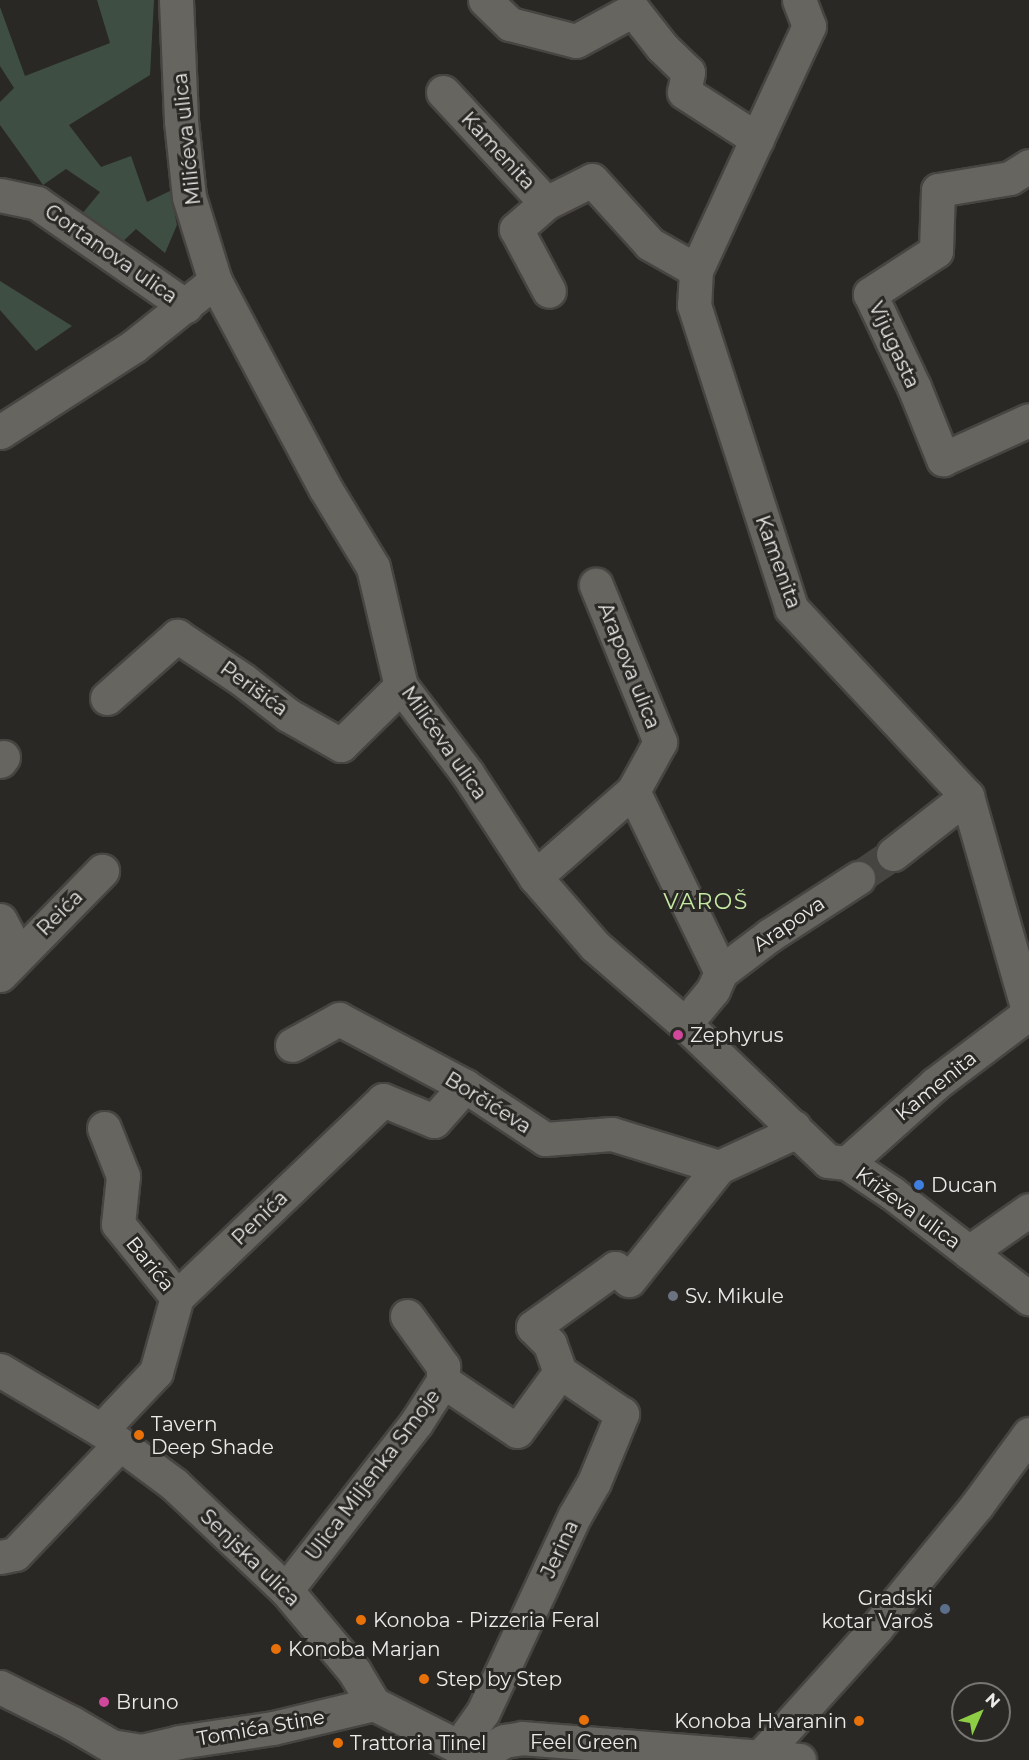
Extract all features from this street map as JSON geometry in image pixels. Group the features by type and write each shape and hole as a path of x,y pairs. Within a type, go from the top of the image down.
{"street":[{"name":"Milićeva ulica","path":"176,0 180,121 189,197 215,281 325,488 373,567 401,686 468,773 534,877 595,946 685,1024 828,1161 847,1163"},
{"path":"485,0 510,24 576,41 633,10 662,47 688,72 684,92 757,139"},
{"name":"Kamenita","path":"799,0 809,26 696,270 694,305 791,608 967,796 1029,1013 935,1084 847,1163"},
{"name":"Kamenita","path":"443,92 546,203 592,180 650,244 696,270"},
{"name":"Vijugasta","path":"1029,166 1010,178 938,190 936,251 870,294 914,387 943,459 1029,420"},
{"name":"Gortanova ulica","path":"0,195 37,203 186,306"},
{"path":"546,203 516,229 549,291"},
{"path":"0,432 134,346 215,281"},
{"name":"Arapova ulica","path":"534,877 633,791 660,742 596,585"},
{"name":"Perišića","path":"106,698 177,636 243,680 288,715 341,745 401,686"},
{"path":"633,791 721,972"},
{"path":"892,854 967,796"},
{"name":"Reića","path":"9,965 102,871"},
{"name":"Arapova","path":"685,1024 713,990 721,972 770,935 858,878"},
{"name":"Reića","path":"0,920 9,965"},
{"name":"Borčićeva","path":"292,1045 339,1019 465,1086 545,1139 612,1134 719,1167"},
{"name":"Penića","path":"177,1297 383,1100 434,1121 465,1086"},
{"path":"560,1372 550,1344 534,1327 615,1268 629,1280 719,1167 786,1136 794,1127"},
{"name":"Barića","path":"104,1128 123,1176 118,1224 177,1297"},
{"name":"Križeva ulica","path":"847,1163 1029,1298"},
{"name":"Križeva ulica","path":"969,1252 1029,1210"},
{"path":"0,1557 15,1554 110,1437 156,1372 177,1297"},
{"path":"407,1316 443,1366 443,1381"},
{"name":"Senjska ulica","path":"0,1370 110,1437 174,1485 286,1590 354,1671 374,1704"},
{"name":"Ulica Miljenka Smoje","path":"286,1590 409,1432 443,1381 518,1431 560,1372"},
{"name":"Jerina","path":"475,1756 483,1712 575,1515 594,1482 622,1414 560,1372"},
{"path":"760,1756 876,1628 977,1505 1029,1434"},
{"name":"Tomića Stine","path":"0,1688 72,1723 111,1746 141,1751 179,1742 273,1728 374,1704"},
{"path":"374,1704 475,1756 504,1741 522,1738 799,1760"}],"green space":[{"path":"97,0 154,0 150,75 69,125 101,167 131,156 147,202 170,191 177,225 165,253 136,229 117,247 77,220 100,192 66,169 43,185 0,125 0,102 14,88 0,66 0,7 25,76 110,43"},
{"path":"0,281 72,326 36,351 0,310"}],"tunnel":[{"path":"858,878 893,854"}],"place":[{"name":"Zephyrus","path":"678,1035"},
{"name":"Ducan","path":"919,1185"},
{"name":"Sv. Mikule","path":"673,1296"},
{"name":"Tavern Deep Shade","path":"139,1435"},
{"name":"Gradski kotar Varoš","path":"945,1609"},
{"name":"Konoba - Pizzeria Feral","path":"361,1620"},
{"name":"Konoba Marjan","path":"276,1649"},
{"name":"Step by Step","path":"424,1679"},
{"name":"Bruno","path":"104,1702"},
{"name":"Feel Green","path":"584,1720"},
{"name":"Konoba Hvaranin","path":"859,1721"},
{"name":"Trattoria Tinel","path":"338,1743"}],"district":[{"name":"VAROŠ","path":"706,902"}]}
